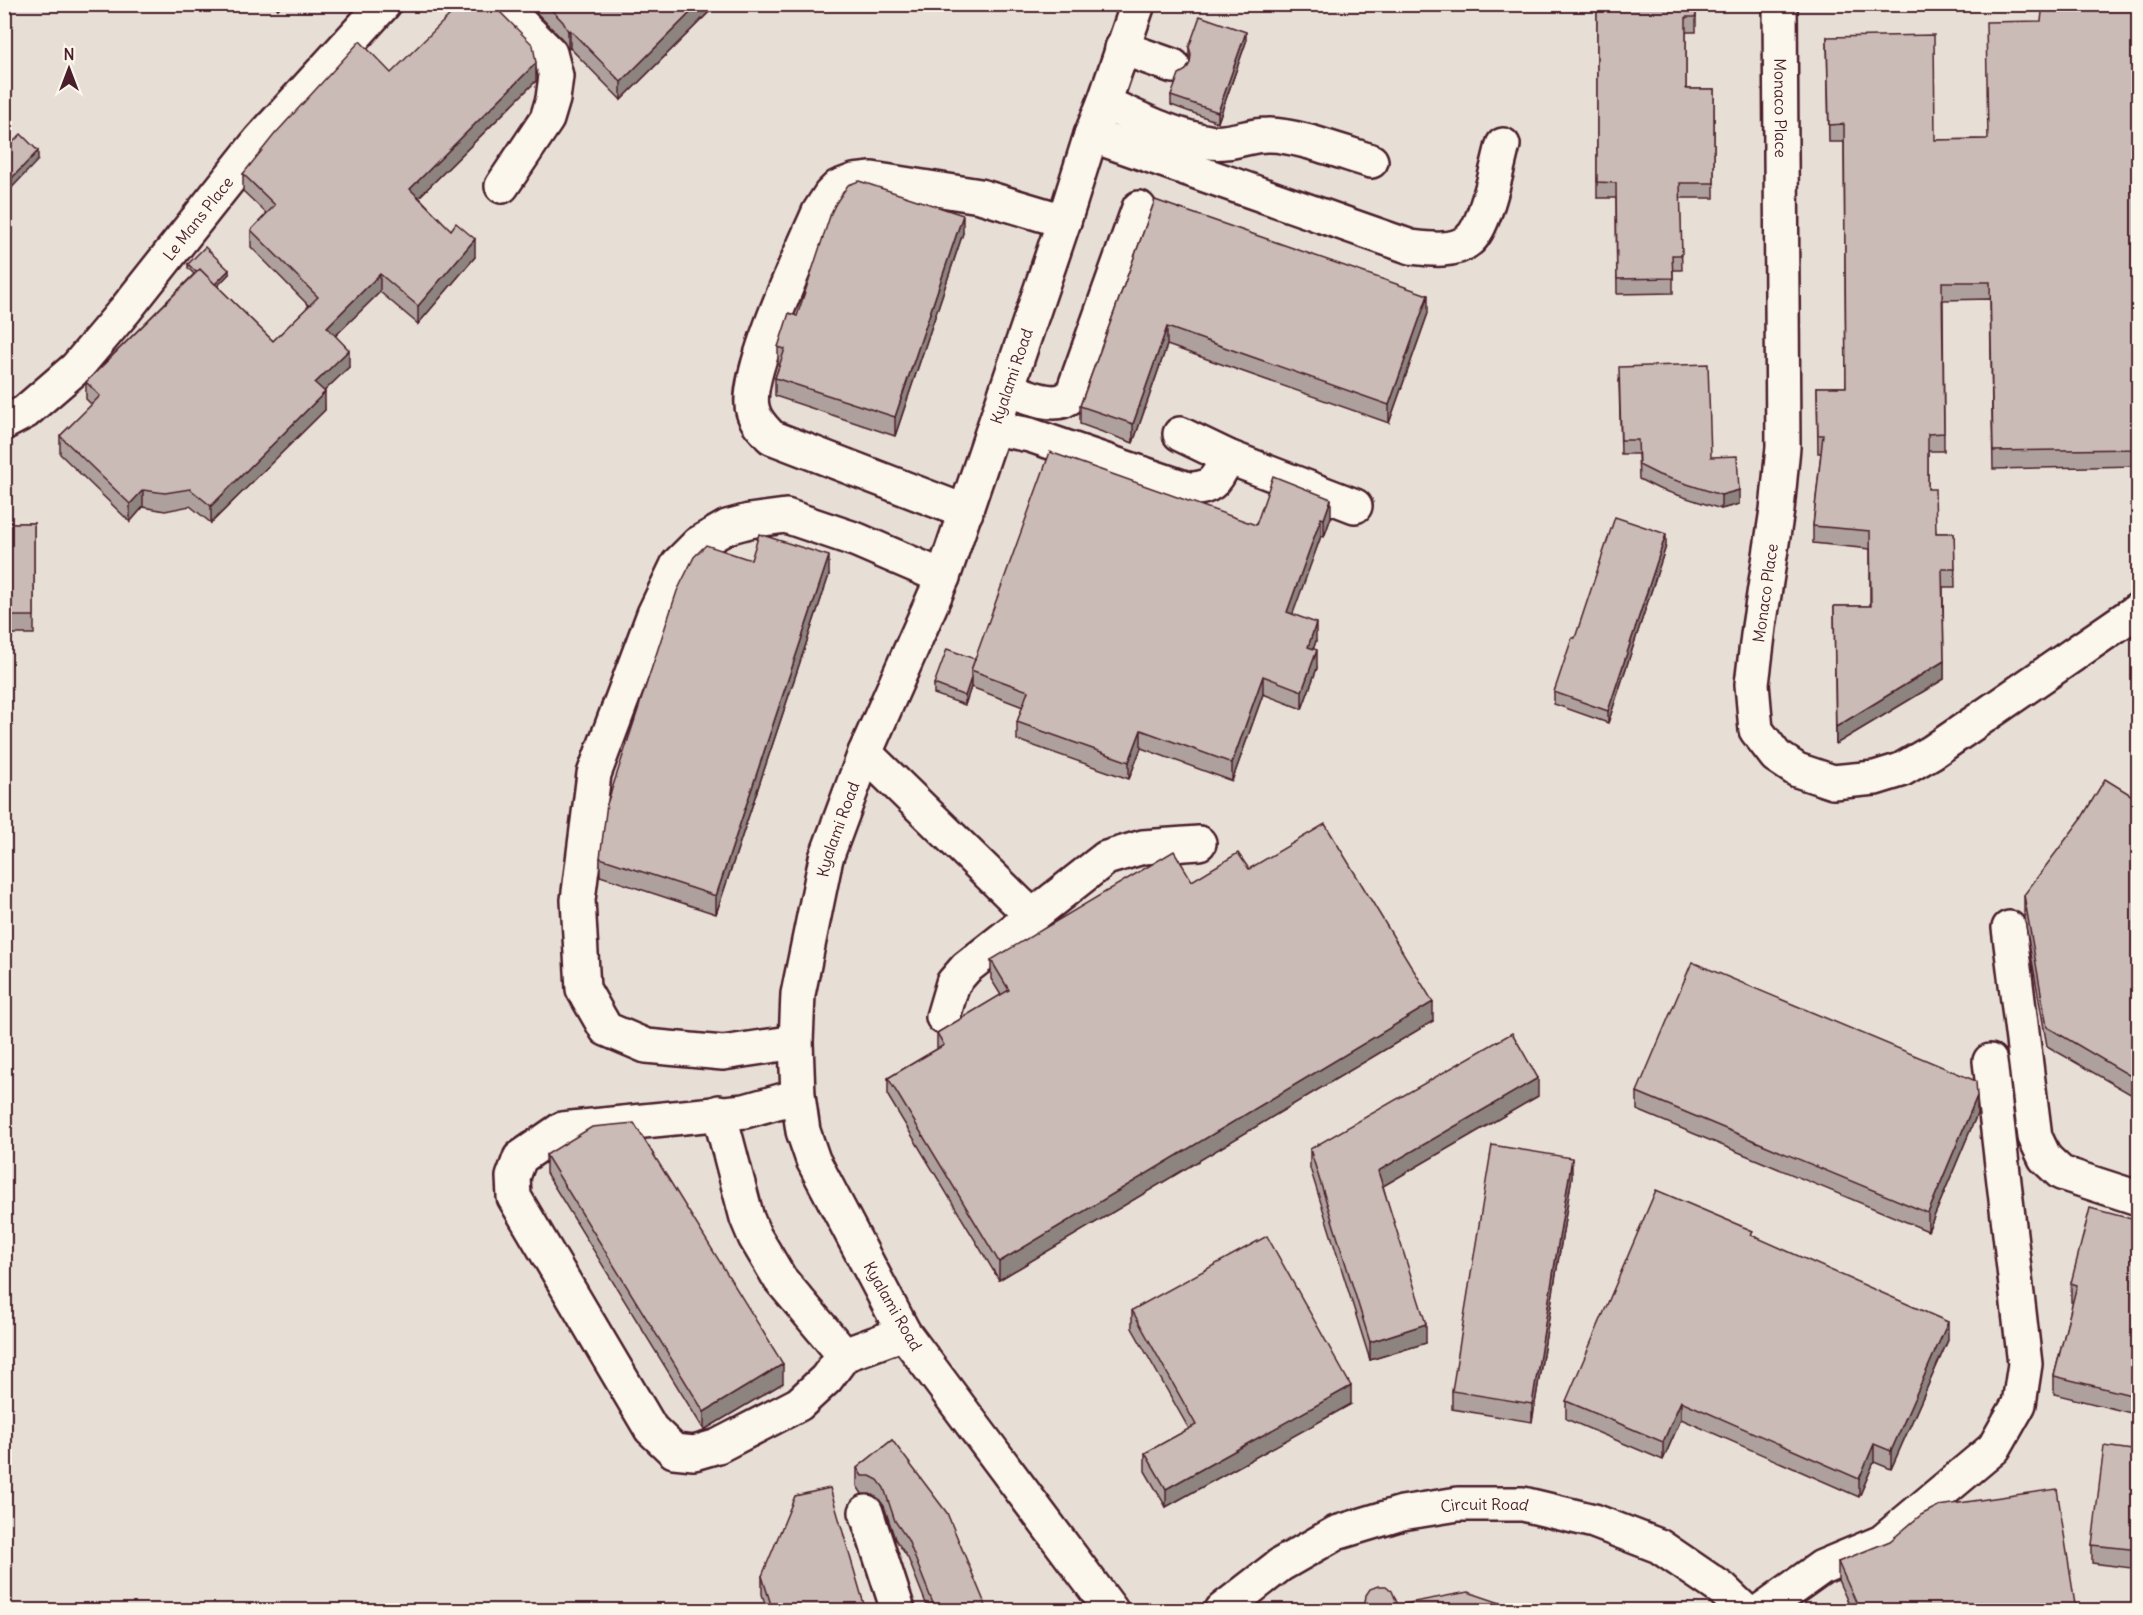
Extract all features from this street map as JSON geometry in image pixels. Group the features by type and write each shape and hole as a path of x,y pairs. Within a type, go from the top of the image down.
{"lane":[{"name":"Le Mans Place","path":"4,423 25,412 76,368 126,309 260,140 384,4"},
{"path":"501,4 550,53 556,76 547,119 502,186"},
{"name":"Kyalami Road","path":"1111,1611 904,1333 813,1160 803,1131 798,1096 796,1042 798,994 826,858 865,753 943,577 1091,135 1138,4"},
{"name":"Monaco Place","path":"1780,4 1783,447 1777,510 1752,684 1756,730 1776,756 1797,770 1833,782 1875,778 1901,770 1932,752 2139,610"},
{"path":"1122,48 1173,66"},
{"path":"1104,104 1167,130 1205,141 1231,143 1270,134 1286,136 1371,161"},
{"path":"1091,135 1411,247 1434,250 1456,247 1470,240 1485,211 1503,145"},
{"path":"966,512 771,437 759,424 752,410 752,388 765,342 819,212 838,187 854,181 881,179 980,196 1064,221"},
{"path":"1007,389 1038,399 1059,402 1072,395 1139,208"},
{"path":"994,428 1030,435 1188,489 1206,488 1212,484 1228,457"},
{"path":"1180,434 1228,457 1355,506"},
{"path":"796,1042 723,1053 646,1046 606,1029 583,989 578,900 594,774 654,615 678,564 699,543 728,527 749,521 786,516 857,540 943,577"},
{"path":"865,753 1032,915"},
{"path":"943,1017 952,983 966,968 1106,858 1143,847 1200,843"},
{"path":"2009,928 2035,1137 2045,1158 2061,1173 2139,1198"},
{"path":"1762,1611 1822,1567 1882,1542 1994,1448 2019,1404 2025,1364 1990,1061"},
{"path":"798,1096 745,1111 562,1129 520,1158 513,1177 514,1197 651,1429 674,1451 694,1453 718,1446 799,1404 826,1379 843,1355 904,1333"},
{"path":"719,1112 747,1218 755,1237 780,1279 843,1355"},
{"name":"Circuit Road","path":"1222,1611 1280,1565 1336,1533 1402,1513 1458,1504 1523,1504 1594,1521 1659,1546 1722,1588 1744,1611"},
{"path":"866,1512 898,1611"}],"shaded area":[{"path":"5,5 2138,5 2138,1610 5,1610"}],"building":[{"path":"461,4 492,4 533,45 536,63 410,189 451,230 456,223 475,239 418,306 380,274 327,327 349,350 315,383 325,392 211,506 190,489 165,493 143,490 130,504 60,436 100,396 86,382 200,269 273,341 318,297 251,230 275,205 243,174 274,135 360,41 391,73"},
{"path":"546,4 699,4 621,82 570,30 568,31 563,22"},
{"path":"1597,4 1696,4 1696,17 1686,17 1686,89 1714,89 1714,183 1680,183 1682,255 1672,255 1673,278 1617,279 1616,183 1597,182"},
{"path":"2043,4 2139,4 2139,449 1993,451 1990,282 1942,282 1944,433 1928,434 1928,489 1935,489 1936,533 1954,533 1955,569 1942,569 1944,661 1836,727 1834,606 1871,606 1870,531 1813,526 1823,435 1818,435 1817,387 1846,387 1844,124 1829,125 1827,37 1934,35 1935,140 1988,139 1986,22 2041,21"},
{"path":"1200,16 1246,32 1218,112 1171,96 1179,74 1186,70 1190,63 1189,47"},
{"path":"21,134 38,151 4,186 4,151"},
{"path":"859,181 963,215 895,417 775,378 785,349 778,347 789,313 797,316 831,213 848,185"},
{"path":"1155,200 1428,295 1389,405 1167,327 1133,424 1080,406"},
{"path":"205,247 229,270 215,284 200,269 196,272 188,264"},
{"path":"1708,364 1711,457 1737,456 1739,490 1721,495 1659,475 1639,465 1638,440 1621,440 1619,367"},
{"path":"1050,452 1256,525 1273,476 1331,499 1324,519 1321,518 1287,612 1316,623 1308,647 1317,650 1302,691 1263,676 1232,763 1141,730 1129,762 1017,722 1028,691 971,670"},
{"path":"1615,517 1666,534 1608,711 1554,692 1572,638 1575,638"},
{"path":"4,523 34,523 34,616 4,616"},
{"path":"759,534 829,556 716,896 600,858 607,804 677,591 694,557 706,545 751,560"},
{"path":"947,649 975,659 965,696 934,684"},
{"path":"2105,779 2139,800 2139,1081 2047,1027 2024,895 2081,819"},
{"path":"1325,824 1433,1002 999,1262 888,1078 944,1045 937,1033 1009,990 991,960 1174,851 1192,881 1238,853 1249,869"},
{"path":"1692,962 1976,1081 1977,1096 1928,1213 1637,1092"},
{"path":"1512,1033 1538,1078 1378,1171 1426,1324 1370,1342 1310,1149"},
{"path":"634,1123 783,1364 704,1412 546,1155 592,1127"},
{"path":"1492,1145 1572,1158 1532,1404 1452,1391"},
{"path":"1656,1190 1753,1231 1751,1235 1948,1322 1891,1451 1874,1444 1859,1479 1681,1401 1663,1442 1566,1401"},
{"path":"2090,1208 2139,1221 2139,1397 2054,1376 2077,1285 2071,1283"},
{"path":"1267,1236 1351,1386 1166,1489 1145,1453 1196,1425 1132,1310"},
{"path":"892,1440 947,1513 988,1611 936,1611 908,1540 895,1521 884,1488 878,1480 870,1476 862,1476 857,1468"},
{"path":"2104,1446 2139,1451 2139,1550 2092,1545"},
{"path":"830,1488 866,1611 773,1611 762,1576 795,1496"},
{"path":"2057,1489 2076,1611 1860,1611 1838,1562 1890,1541 1921,1515 1938,1506"},
{"path":"1386,1586 1392,1591 1398,1605 1468,1592 1524,1611 1368,1611 1365,1603 1366,1595 1370,1589"}]}
